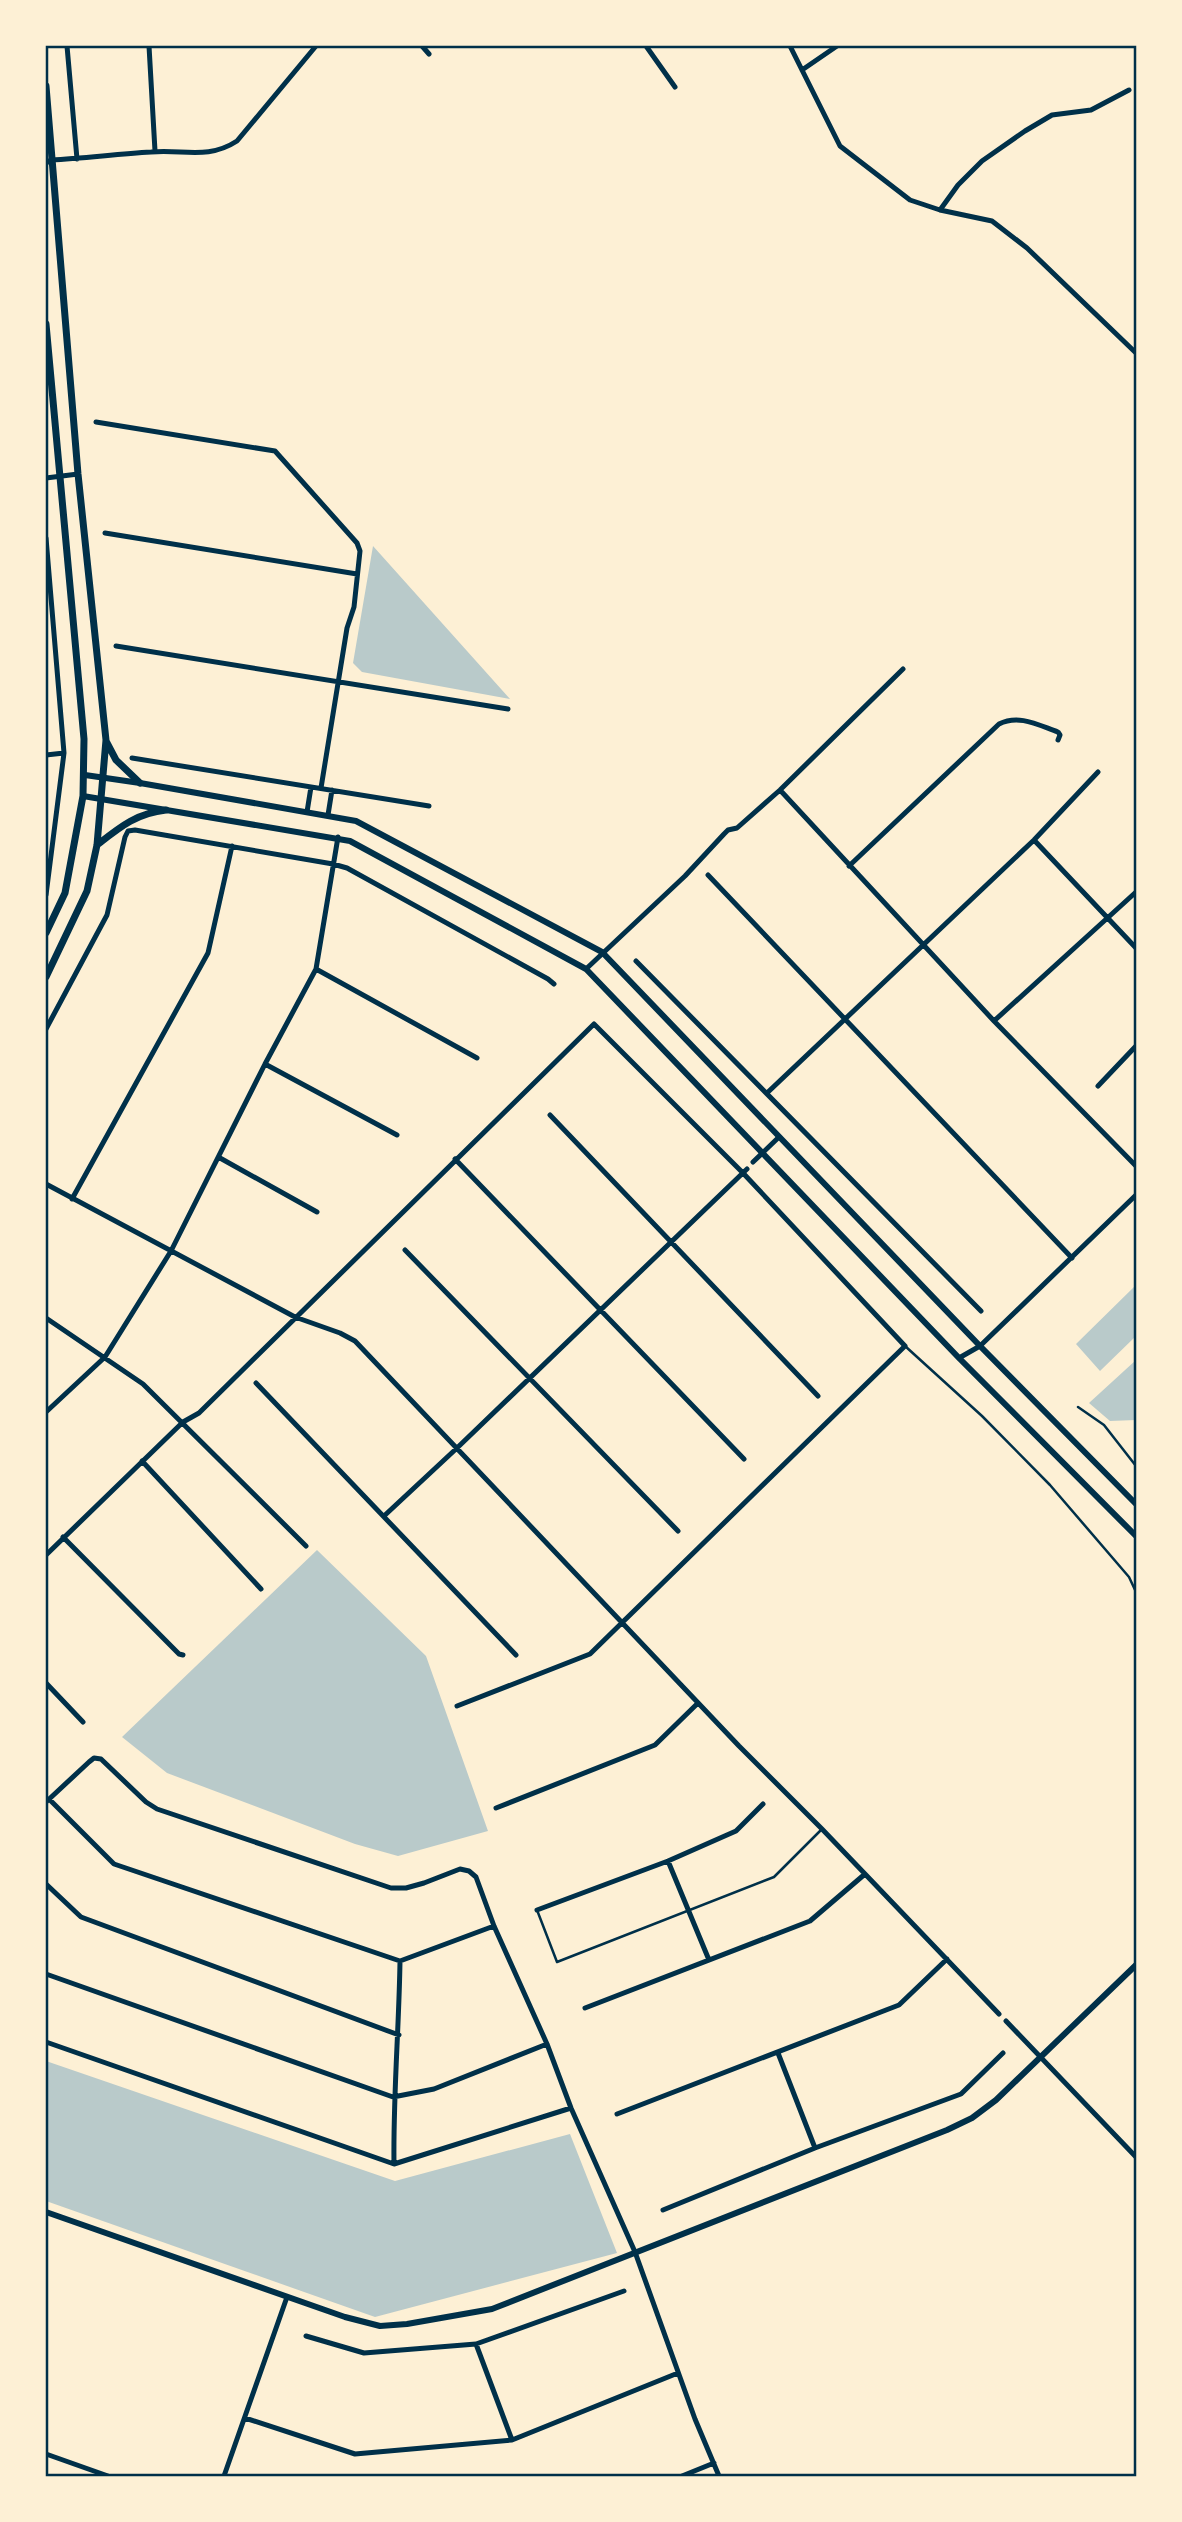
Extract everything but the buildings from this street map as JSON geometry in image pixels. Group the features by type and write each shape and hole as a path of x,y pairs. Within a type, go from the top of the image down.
{"main road":[{"path":"46,86 48,162 106,740 97,845 87,891 46,977"},
{"path":"46,324 84,738 85,775 65,893 46,933"},
{"path":"106,740 116,760 140,783"},
{"path":"97,845 130,819 148,812 166,810"}],"street":[{"path":"67,46 77,159"},
{"path":"149,46 155,151"},
{"path":"48,162 155,151 209,153 224,149 237,141 316,46"},
{"path":"422,46 429,54"},
{"path":"646,46 675,87"},
{"path":"790,46 840,146 910,200 940,210 992,221 1027,248 1136,353"},
{"path":"802,70 837,46"},
{"path":"940,210 958,185 982,161 1025,131 1052,115 1091,110 1129,90"},
{"path":"96,422 270,449 358,543 360,551 354,607 338,682 335,716 321,789"},
{"path":"46,478 78,474"},
{"path":"105,533 357,574"},
{"path":"46,538 64,753 46,895"},
{"path":"116,646 508,709"},
{"path":"586,968 685,876 728,830 737,828 780,790 903,669"},
{"path":"849,866 999,724 1009,719 1021,719 1058,732 1058,740"},
{"path":"46,755 64,753"},
{"path":"132,758 429,806"},
{"path":"767,1093 1034,840 1098,772"},
{"path":"85,775 356,821 602,952 980,1346 1136,1504"},
{"path":"307,812 311,787"},
{"path":"328,815 332,790"},
{"path":"780,790 994,1021 1136,1166"},
{"path":"83,796 350,841 586,968 959,1357 1136,1536"},
{"path":"46,1029 107,915 128,831 333,864 358,875 554,984"},
{"path":"46,1412 105,1357 171,1251 316,969 338,837"},
{"path":"1034,840 1136,948"},
{"path":"72,1199 208,953 232,846"},
{"path":"708,874 1072,1258"},
{"path":"994,1021 1136,892"},
{"path":"636,961 881,1213 981,1311"},
{"path":"316,969 477,1058"},
{"path":"46,1555 183,1422 199,1413 594,1024 745,1171 905,1346 590,1654 457,1706"},
{"path":"1098,1086 1136,1046"},
{"path":"265,1064 397,1135"},
{"path":"550,1115 818,1396"},
{"path":"753,1162 779,1137"},
{"path":"220,1158 317,1212"},
{"path":"455,1158 744,1459"},
{"path":"384,1516 745,1171"},
{"path":"46,1185 295,1317 355,1341 698,1703 999,2014"},
{"path":"959,1357 980,1346 1136,1195"},
{"path":"405,1250 678,1531"},
{"path":"46,1318 143,1384 306,1546"},
{"path":"256,1383 516,1656"},
{"path":"142,1461 261,1589"},
{"path":"63,1537 183,1655"},
{"path":"46,1683 83,1722"},
{"path":"496,1808 655,1745 698,1703"},
{"path":"494,1926 400,1961 114,1864 47,1800 94,1758 102,1759 146,1802 157,1809 391,1888 406,1888 460,1869 469,1871 476,1877 494,1926 547,2044 571,2108 635,2252 678,2373 719,2476"},
{"path":"537,1910 668,1861 736,1831 763,1804"},
{"path":"668,1861 709,1960"},
{"path":"585,2008 810,1921 865,1874"},
{"path":"46,1884 81,1916 399,2035"},
{"path":"617,2114 899,2005 947,1959"},
{"path":"394,2164 393,2097 399,2035 400,1961"},
{"path":"46,2212 345,2317 380,2326 408,2325 492,2309 972,2118 996,2100 1136,1965"},
{"path":"46,1974 393,2097 433,2090 547,2044"},
{"path":"1006,2021 1136,2157"},
{"path":"46,2042 394,2164 571,2108"},
{"path":"778,2053 815,2148"},
{"path":"663,2210 815,2148 961,2094 1003,2053"},
{"path":"306,2336 364,2353 476,2343 624,2291"},
{"path":"224,2476 287,2297"},
{"path":"476,2343 512,2440"},
{"path":"245,2418 355,2454 512,2440 678,2373"},
{"path":"46,2454 108,2476"},
{"path":"682,2476 714,2463"}],"lane":[{"path":"905,1346 982,1416 1050,1485 1129,1577 1136,1591"},
{"path":"1078,1407 1104,1425 1136,1466"},
{"path":"537,1910 557,1962 774,1877 822,1829"}],"shaded area":[{"path":"373,546 510,699 362,672 353,663"},
{"path":"1136,1285 1136,1336 1100,1371 1076,1344"},
{"path":"1136,1360 1136,1420 1110,1421 1089,1403"},
{"path":"317,1550 426,1656 488,1831 398,1856 355,1844 167,1773 122,1737"},
{"path":"46,2061 395,2181 570,2134 617,2253 375,2317 46,2201"}]}
